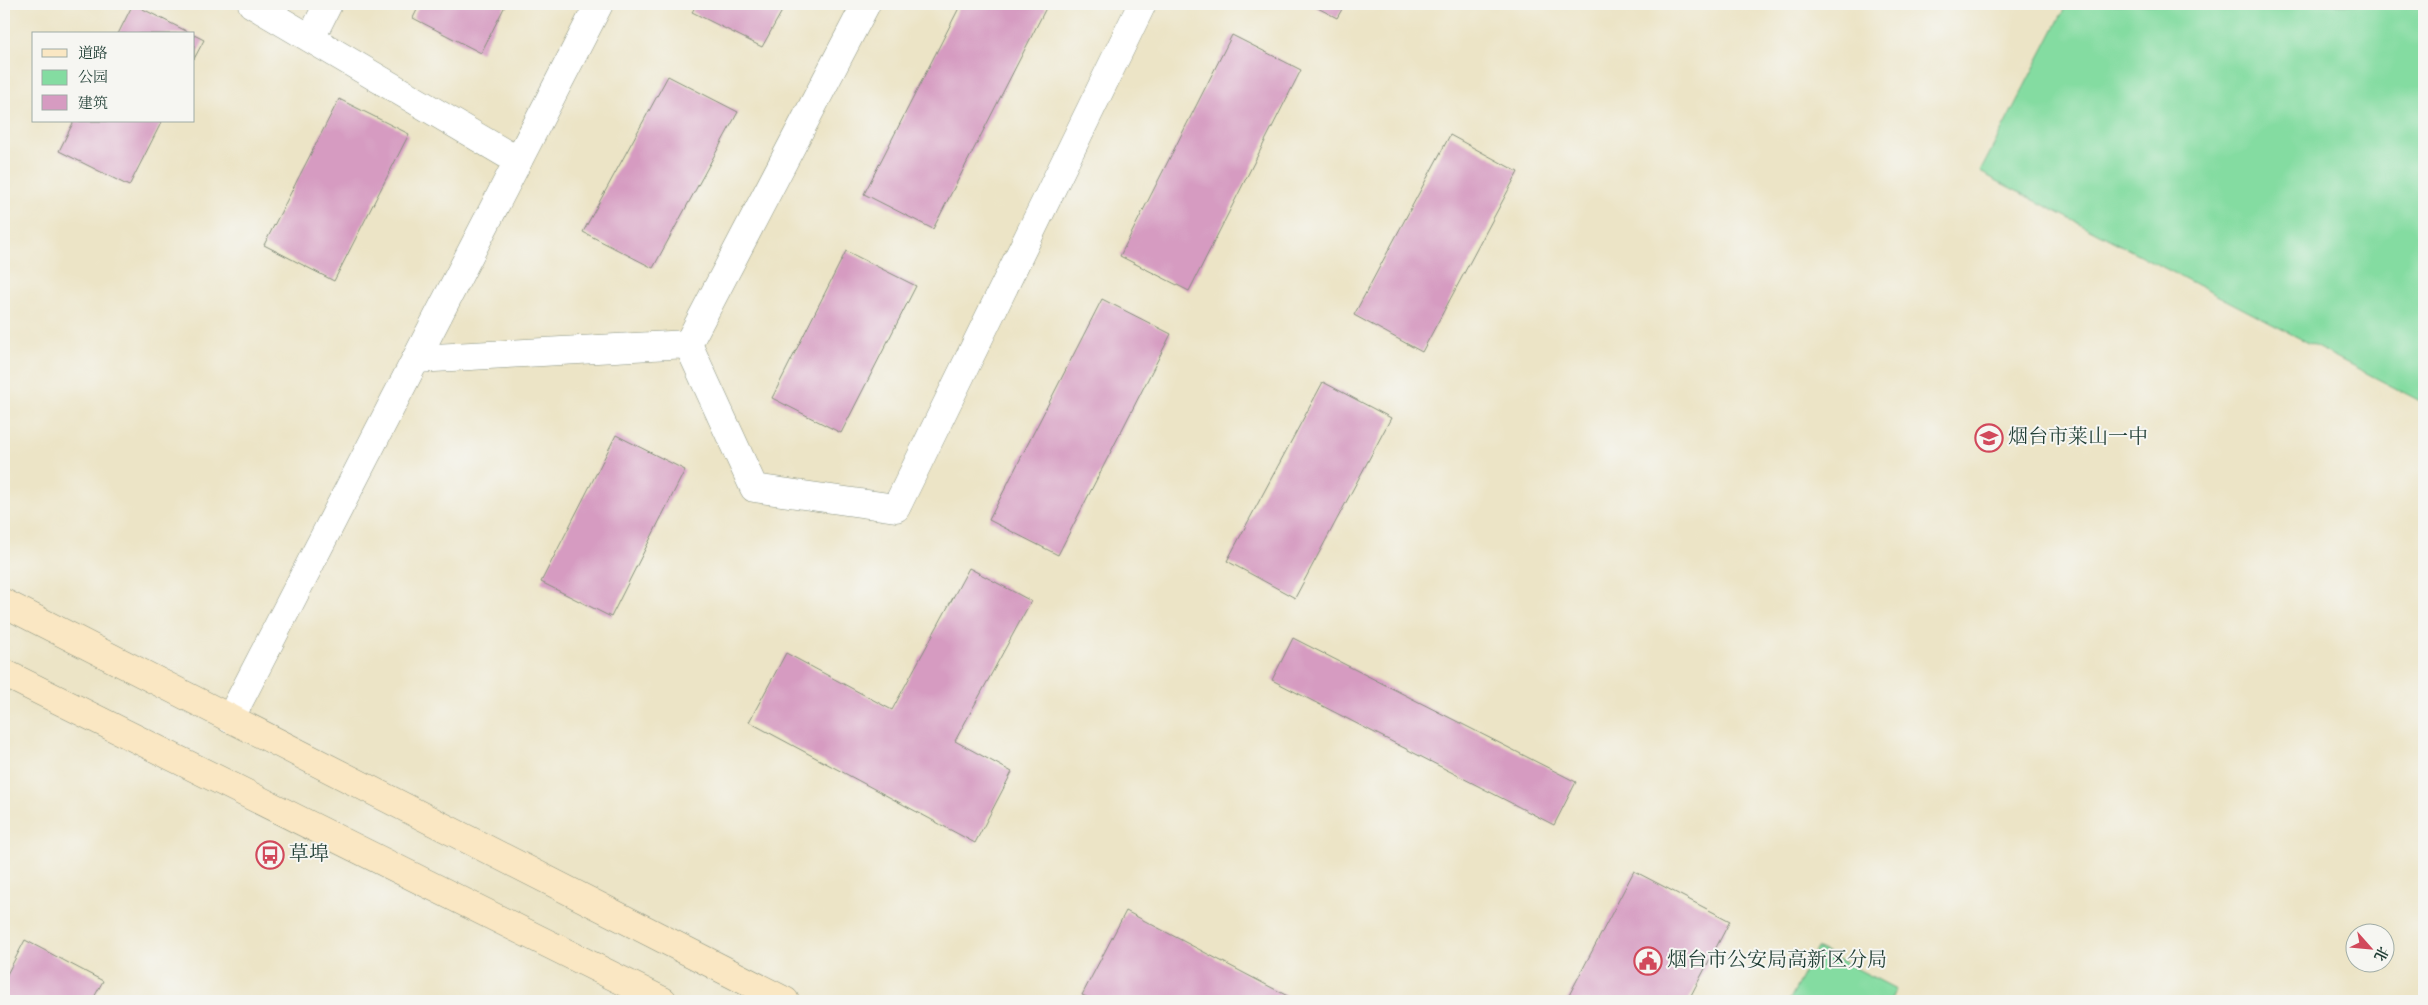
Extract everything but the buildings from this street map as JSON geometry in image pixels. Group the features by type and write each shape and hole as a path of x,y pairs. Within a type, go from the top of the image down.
{"street":[{"path":"252,4 518,161"},
{"path":"311,38 328,4"},
{"path":"230,719 599,4"},
{"path":"688,344 866,4"},
{"path":"688,344 754,488 896,508 1142,4"},
{"path":"416,359 688,344"},
{"path":"4,603 784,1001"},
{"path":"4,673 663,1001"}],"green space":[{"path":"2067,4 2424,4 2424,403 1980,172"},
{"path":"1817,948 1896,989 1890,1001 1789,1001"}],"place":[{"name":"烟台市莱山一中","path":"1989,438"},
{"name":"草埠","path":"270,855"},
{"name":"烟台市公安局高新区分局","path":"1648,961"}]}
